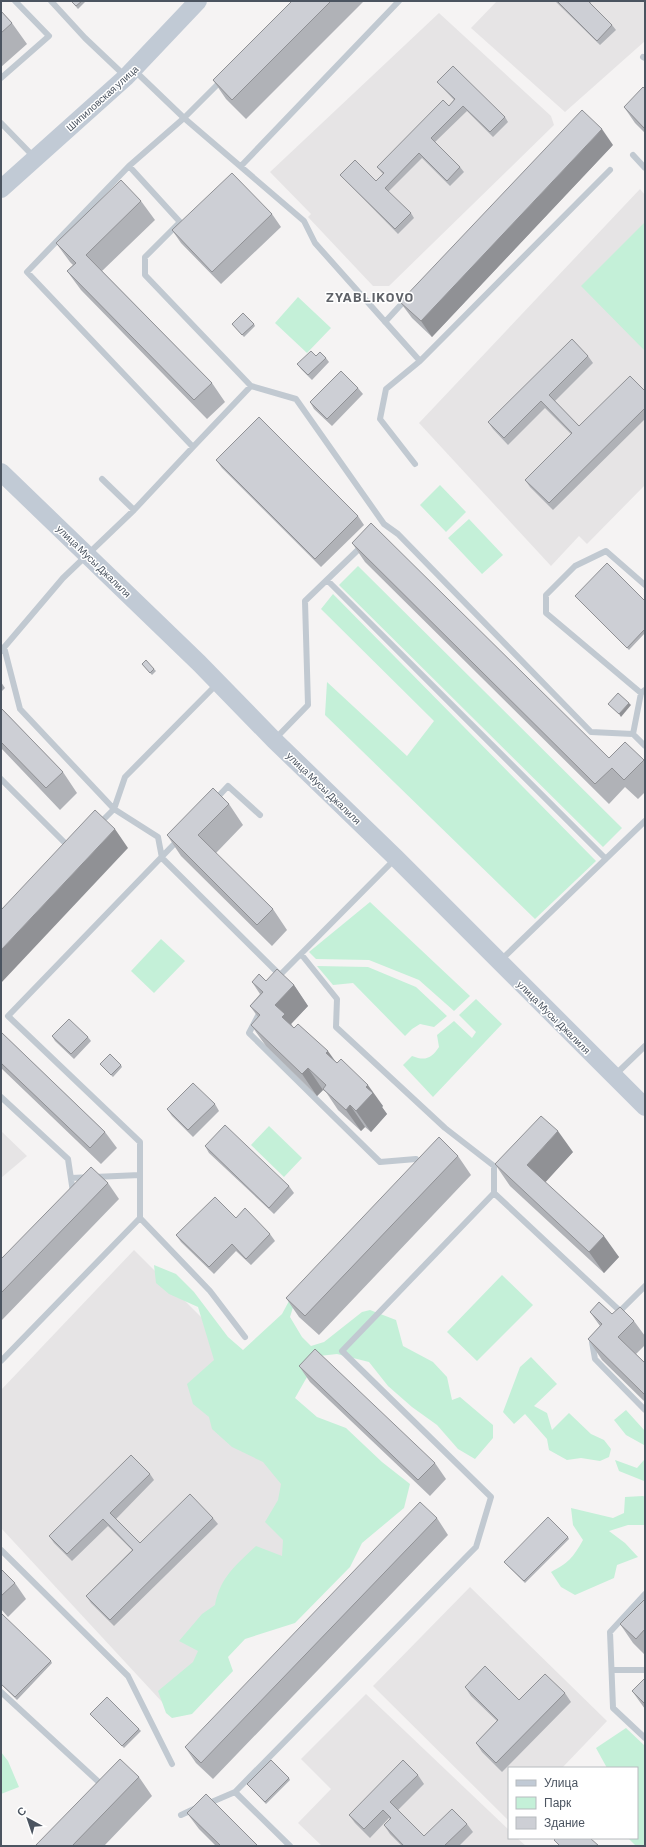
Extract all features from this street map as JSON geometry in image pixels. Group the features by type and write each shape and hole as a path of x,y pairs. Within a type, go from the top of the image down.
{"main road":[{"name":"Шипиловская улица","path":"1,189 130,73 198,1"},
{"name":"улица Мусы Джалиля","path":"1,472 87,553 219,683 274,740 396,858 499,963 645,1107"}],"lane":[{"path":"1,78 49,36 15,1"},
{"path":"51,1 85,38 184,118 304,221 314,244 420,361"},
{"path":"241,166 399,1"},
{"path":"193,447 27,272 129,166 184,118 228,73"},
{"path":"1,123 35,158"},
{"path":"633,155 645,168"},
{"path":"129,166 180,222 145,257 145,275 251,386 296,399 384,524 398,534 591,732 632,734 645,746"},
{"path":"415,464 380,419 386,389 420,361 610,170"},
{"path":"385,322 412,293"},
{"path":"251,386 134,510 87,553 63,578 3,649 20,709 114,809 158,837 162,858 280,976"},
{"path":"102,479 134,510"},
{"path":"379,530 384,524"},
{"path":"274,740 308,705 305,601 368,540"},
{"path":"632,734 643,692 546,613 546,595 575,566 606,551 645,585"},
{"path":"327,580 606,859"},
{"path":"93,830 114,809 125,777 219,683"},
{"path":"1,779 73,851"},
{"path":"208,808 228,786 260,815"},
{"path":"499,963 645,821"},
{"path":"1,1361 140,1218 140,1142 8,1016 182,836"},
{"path":"68,856 78,846"},
{"path":"276,982 301,954 396,858"},
{"path":"181,1815 235,1792 476,1547 491,1497 342,1351 494,1193 494,1166 445,1128 336,1027 337,999 301,954"},
{"path":"266,1001 249,1033 380,1162 416,1159"},
{"path":"614,1076 645,1046"},
{"path":"1,1097 68,1159 73,1192 68,1198"},
{"path":"71,1178 140,1175"},
{"path":"494,1193 620,1311"},
{"path":"140,1218 210,1290 245,1337"},
{"path":"615,1316 644,1288"},
{"path":"601,1332 592,1342 595,1359 645,1410"},
{"path":"1,1550 128,1676 172,1764"},
{"path":"645,1594 610,1632 613,1708 645,1738"},
{"path":"612,1670 645,1670"},
{"path":"1,1692 102,1785"},
{"path":"235,1792 290,1846"}],"shaded area":[{"path":"497,1 645,1 645,41 565,112 471,28"},
{"path":"439,13 551,116 554,125 389,286 373,286 308,217 311,214 270,172"},
{"path":"640,189 645,195 645,485 587,544 579,536 551,566 419,423"},
{"path":"1,1131 27,1156 1,1178"},
{"path":"134,1250 372,1488 163,1703 1,1528 1,1390"},
{"path":"470,1587 607,1721 563,1767 508,1767 508,1820 373,1686"},
{"path":"366,1694 508,1829 508,1839 518,1839 526,1846 322,1846 298,1823 331,1789 301,1759"}],"green space":[{"path":"645,222 645,351 581,286"},
{"path":"298,297 331,328 307,353 275,323"},
{"path":"440,485 466,512 446,532 420,505"},
{"path":"469,519 503,555 482,574 448,538"},
{"path":"358,566 622,828 603,847 339,585"},
{"path":"333,594 596,861 535,919 325,715 327,682 407,756 434,721 321,609"},
{"path":"370,902 470,996 454,1011 419,980 369,960 316,959 309,952"},
{"path":"161,939 185,961 154,993 131,971"},
{"path":"317,966 368,967 416,987 447,1016 434,1027 420,1024 405,1036 353,983 333,985"},
{"path":"476,999 502,1024 433,1097 403,1065 412,1056 424,1059 433,1054 439,1047 437,1035 454,1021 472,1038 476,1032 459,1015"},
{"path":"269,1126 302,1158 284,1177 251,1145"},
{"path":"154,1265 176,1274 194,1292 228,1337 243,1350 282,1314 289,1301 294,1304 290,1317 302,1337 311,1346 324,1342 362,1312 370,1310 396,1320 403,1346 433,1362 447,1377 452,1400 460,1397 493,1425 493,1438 475,1459 458,1449 437,1425 412,1407 388,1386 369,1362 337,1354 319,1356 295,1398 317,1417 346,1428 382,1462 410,1484 404,1508 362,1543 350,1567 295,1623 245,1639 228,1657 233,1671 192,1714 172,1718 166,1713 158,1691 193,1662 198,1651 179,1641 202,1614 215,1605 217,1595 225,1579 236,1565 256,1546 282,1556 283,1540 265,1522 278,1500 281,1484 263,1462 232,1447 212,1429 209,1417 193,1404 187,1384 214,1360 198,1307 169,1294 156,1283"},
{"path":"502,1275 533,1305 477,1361 447,1332"},
{"path":"531,1357 557,1384 534,1406 547,1413 552,1430 569,1413 591,1434 604,1440 611,1449 609,1457 600,1461 581,1458 567,1460 549,1450 547,1439 525,1414 514,1424 503,1412 520,1367"},
{"path":"626,1410 645,1431 645,1481 619,1471 615,1460 637,1468 644,1460 644,1445 626,1435 614,1420"},
{"path":"625,1497 645,1497 645,1525 628,1525 609,1531 625,1543 638,1557 617,1565 614,1578 575,1595 561,1587 551,1572 562,1566 570,1559 583,1540 573,1525 571,1508 613,1518 624,1513"},
{"path":"626,1728 645,1746 645,1846 636,1846 629,1839 638,1839 638,1767 606,1767 596,1748"},
{"path":"1,1752 8,1761 19,1787 1,1794"}],"building":[{"path":"71,1 82,1 76,6"},
{"path":"292,1 331,1 232,100 213,80"},
{"path":"557,1 588,1 612,25 597,41"},
{"path":"1,11 12,23 1,33"},
{"path":"453,66 505,117 490,132 463,106 431,138 460,167 447,181 419,153 385,188 411,213 395,229 340,175 355,160 376,181 384,173 377,167 443,100 449,106 455,99 437,82"},
{"path":"643,87 645,89 645,129 624,107"},
{"path":"582,110 602,129 421,321 400,302"},
{"path":"232,173 272,214 212,272 172,230"},
{"path":"121,180 141,201 86,255 212,383 194,400 67,271 76,263 56,243"},
{"path":"243,313 254,324 242,335 232,324"},
{"path":"572,339 588,356 549,395 579,426 630,376 645,391 645,408 549,503 525,480 572,433 541,401 504,438 488,422"},
{"path":"311,351 316,356 320,352 326,358 308,375 297,364"},
{"path":"341,371 358,388 327,419 310,402"},
{"path":"259,417 358,516 315,559 216,460"},
{"path":"371,523 609,758 625,742 644,760 624,780 612,768 595,784 352,543"},
{"path":"607,563 645,601 645,629 627,648 575,596"},
{"path":"146,660 154,669 150,673 142,664"},
{"path":"618,693 629,703 619,714 608,704"},
{"path":"1,708 63,772 46,788 1,742"},
{"path":"213,788 229,804 198,835 273,909 257,925 167,835"},
{"path":"95,810 115,829 1,950 1,910"},
{"path":"277,969 294,985 275,1005 285,1014 282,1017 294,1028 298,1024 328,1051 326,1053 337,1063 341,1059 368,1085 366,1087 373,1093 356,1111 350,1105 346,1110 323,1089 326,1085 308,1068 302,1074 251,1025 260,1015 250,1006 263,992 252,982 259,974 266,981"},
{"path":"69,1019 88,1037 71,1054 52,1036"},
{"path":"1,1032 105,1132 90,1148 1,1063"},
{"path":"110,1054 121,1065 111,1075 100,1064"},
{"path":"193,1083 215,1104 188,1130 167,1109"},
{"path":"541,1116 558,1131 527,1165 604,1236 589,1252 495,1164"},
{"path":"225,1125 289,1186 269,1208 205,1146"},
{"path":"439,1137 458,1156 305,1316 286,1298"},
{"path":"91,1167 108,1183 1,1293 1,1259"},
{"path":"215,1197 236,1218 245,1208 270,1234 246,1259 232,1244 209,1267 176,1235"},
{"path":"599,1302 612,1314 620,1307 634,1321 618,1337 645,1363 645,1395 588,1339 602,1324 590,1312"},
{"path":"315,1349 435,1463 418,1480 299,1366"},
{"path":"131,1455 150,1474 110,1513 140,1543 190,1494 213,1518 110,1620 86,1596 133,1550 103,1519 67,1554 49,1536"},
{"path":"420,1502 437,1518 201,1763 185,1747"},
{"path":"548,1517 568,1537 524,1581 504,1562"},
{"path":"1,1569 15,1583 1,1596"},
{"path":"645,1599 645,1629 636,1639 620,1624"},
{"path":"2,1614 51,1661 15,1697 1,1684"},
{"path":"485,1666 519,1700 545,1674 565,1693 496,1763 476,1743 498,1720 465,1687"},
{"path":"645,1678 645,1704 632,1691"},
{"path":"107,1697 139,1729 122,1746 90,1714"},
{"path":"120,1759 139,1777 72,1846 35,1846"},
{"path":"271,1760 289,1778 265,1802 247,1784"},
{"path":"403,1760 418,1775 390,1802 424,1836 452,1809 467,1824 444,1846 404,1846 384,1825 391,1818 383,1810 364,1829 349,1815"},
{"path":"206,1794 258,1846 221,1846 187,1813"},
{"path":"591,1839 599,1846 560,1846 554,1840"}],"district":[{"name":"ZYABLIKOVO","path":"370,296"}]}
